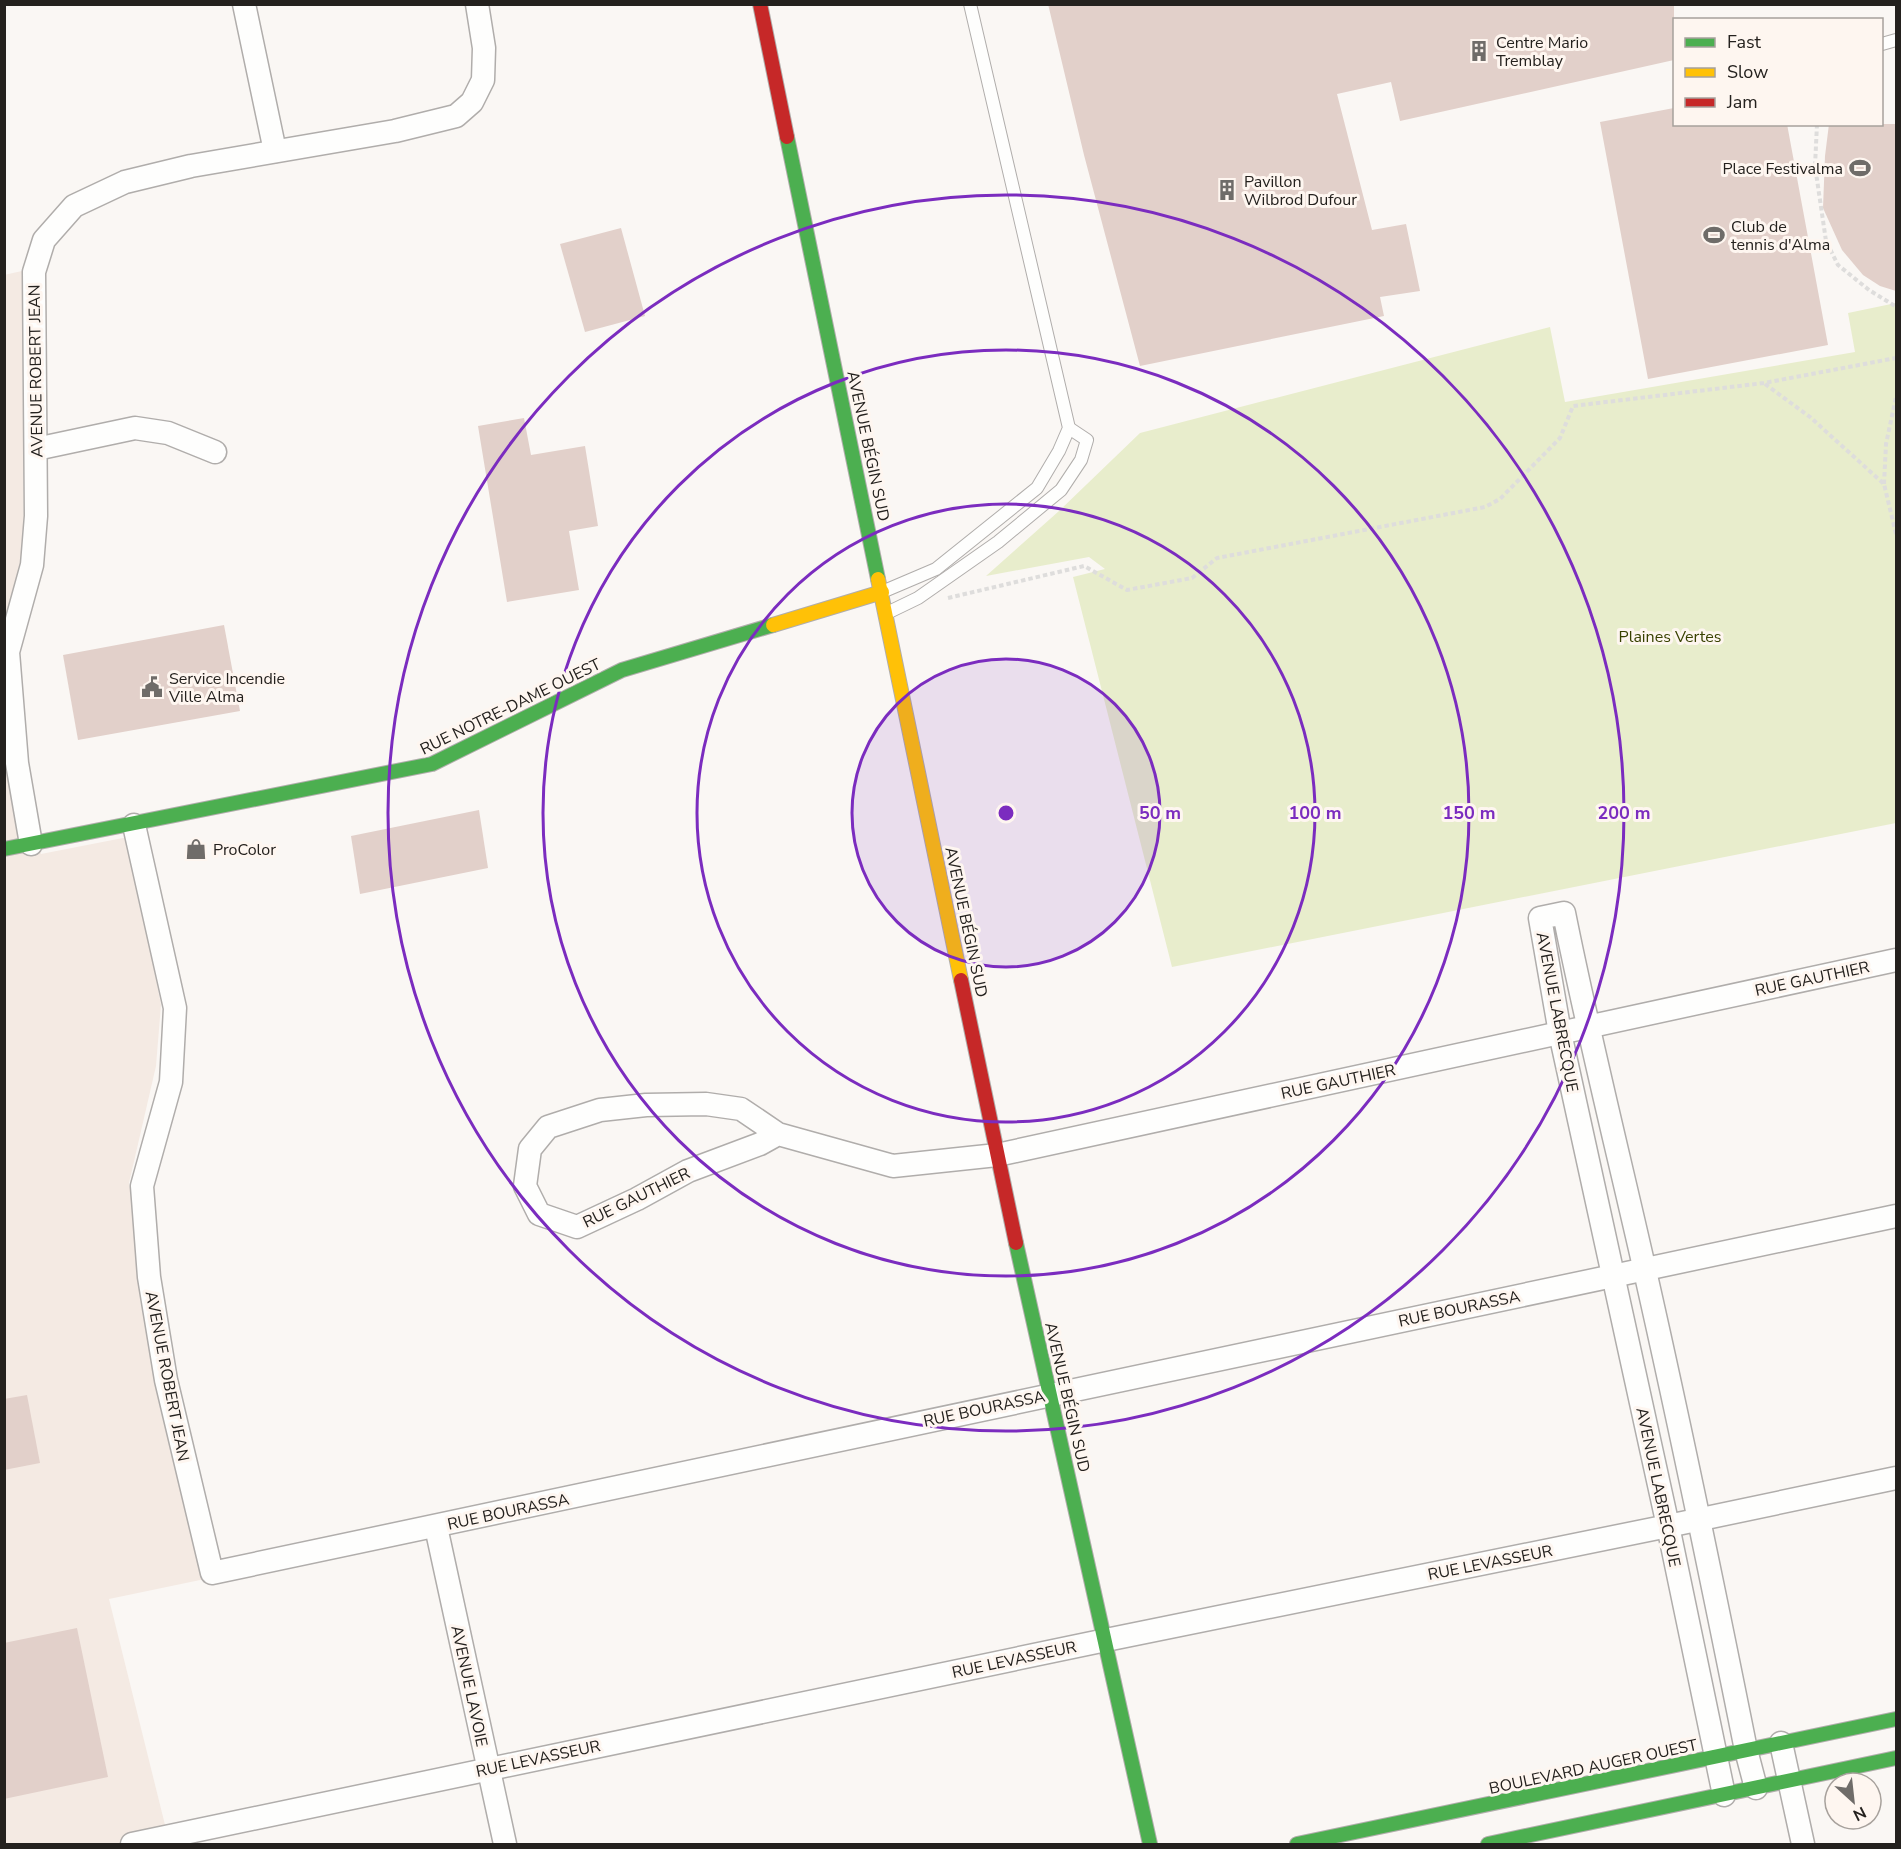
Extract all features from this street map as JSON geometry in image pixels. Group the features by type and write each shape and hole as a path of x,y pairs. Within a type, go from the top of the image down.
{"street":[{"path":"244,4 275,151"},
{"name":"AVENUE ROBERT JEAN","path":"31,844 17,763 8,652 32,565 36,516 34,272 44,240 74,206 125,182 191,166 395,131 456,116 472,102 483,80 484,48 477,4"},
{"name":"AVENUE BÉGIN SUD","path":"760,4 997,1155 1150,1845"},
{"path":"36,449 135,428 168,433 215,452"},
{"name":"RUE NOTRE-DAME OUEST","path":"4,849 432,764 622,670 882,592"},
{"name":"AVENUE ROBERT JEAN","path":"134,825 175,1008 171,1082 142,1186 149,1277 166,1380 212,1573"},
{"name":"AVENUE LABRECQUE","path":"1724,1796 1668,1526 1560,1033 1540,918 1564,913 1587,1026 1645,1269 1700,1519 1746,1750 1756,1788"},
{"name":"RUE GAUTHIER","path":"778,1134 760,1144 688,1171 637,1199 577,1227 539,1214 525,1186 530,1149 548,1127 600,1110 646,1105 706,1104 741,1109 778,1134 893,1166 997,1155 1896,960"},
{"name":"RUE BOURASSA","path":"212,1573 1896,1216"},
{"name":"RUE LEVASSEUR","path":"132,1845 488,1768 1896,1478"},
{"name":"AVENUE LAVOIE","path":"436,1527 505,1845"},
{"name":"BOULEVARD AUGER OUEST","path":"1297,1845 1345,1840 1746,1750 1896,1719"},
{"path":"1781,1743 1803,1845"},
{"path":"1488,1845 1896,1758"}],"lane":[{"path":"882,592 936,569 1037,488 1059,451 1069,428 970,4"},
{"path":"886,613 918,598 998,542 1061,490 1081,460 1087,440 1069,428"}],"path":[{"path":"1817,126 1815,166 1826,242 1838,265 1869,290 1895,306"},
{"path":"945,599 1084,566 1127,590 1192,578 1217,558 1485,507 1500,500 1560,438 1573,405 1764,384 1896,358"},
{"path":"1764,384 1810,417 1884,484"},
{"path":"1896,397 1886,444 1884,484 1896,534"}],"shaded area":[{"path":"22,271 24,557 5,627 4,275"},
{"path":"4,658 41,854 128,837 161,1005 156,1066 129,1183 205,1579 109,1599 168,1837 133,1844 5,1844"}],"green space":[{"name":"Plaines Vertes","path":"1896,303 1896,823 1172,967 1073,577 1105,569 1089,557 986,576 1059,511 1140,433 1550,327 1565,402 1855,352 1848,313"}],"building":[{"name":"Pavillon Wilbrod Dufour","path":"1048,4 1674,4 1673,60 1400,121 1391,82 1337,94 1372,230 1406,224 1420,291 1380,297 1384,316 1140,366 1084,155"},
{"name":"Club de tennis d'Alma","path":"1673,108 1673,126 1787,126 1828,345 1648,379 1600,122"},
{"name":"Place Festivalma","path":"1896,124 1896,291 1880,286 1863,275 1842,250 1823,208 1829,126"},
{"path":"621,228 645,316 585,332 560,244"},
{"path":"524,418 531,455 585,446 598,526 569,531 579,590 507,602 478,426"},
{"path":"224,625 240,711 78,740 63,655"},
{"path":"479,810 488,868 360,894 351,836"},
{"path":"27,1395 40,1463 4,1470 4,1399"},
{"path":"77,1628 108,1777 4,1799 4,1643"}],"traffic: fast":[{"path":"787,137 878,579"},
{"path":"4,849 432,764 622,670 773,625"},
{"path":"1016,1243 1150,1844"},
{"path":"1297,1844 1896,1719"},
{"path":"1488,1844 1896,1758"}],"traffic: slow":[{"path":"878,579 961,980"},
{"path":"773,625 882,592"}],"traffic: jam":[{"path":"760,4 787,137"},
{"path":"961,980 1016,1243"}],"place":[{"name":"Centre Mario Tremblay","path":"1479,51"},
{"name":"Place Festivalma","path":"1860,168"},
{"name":"Pavillon Wilbrod Dufour","path":"1227,190"},
{"name":"Club de tennis d'Alma","path":"1714,235"},
{"name":"Service Incendie Ville Alma","path":"152,687"},
{"name":"ProColor","path":"196,849"}]}
